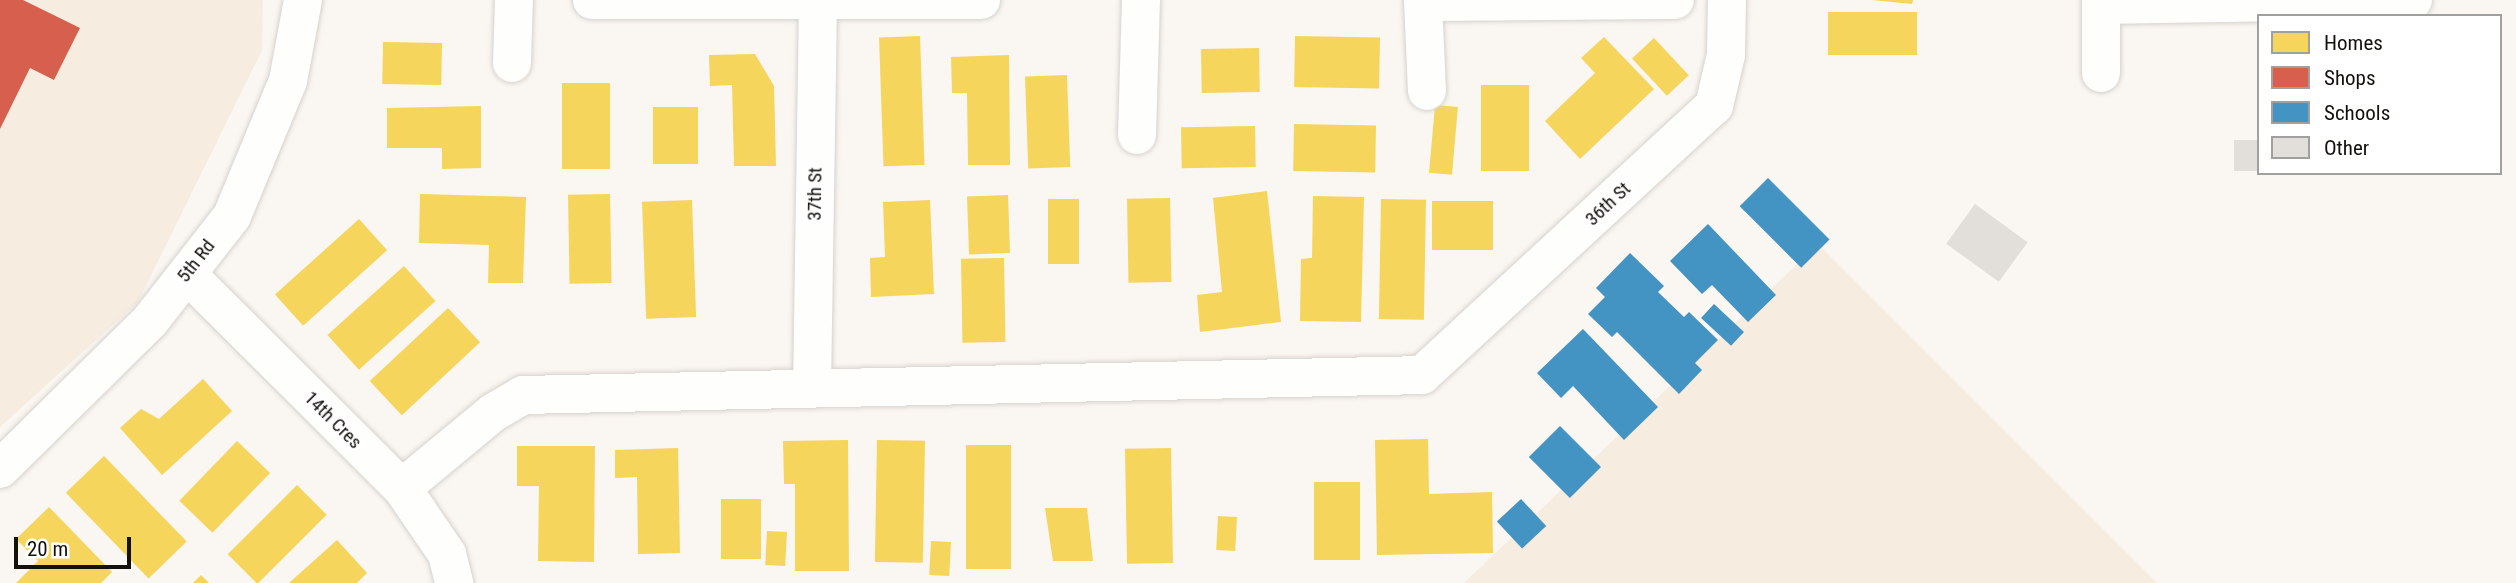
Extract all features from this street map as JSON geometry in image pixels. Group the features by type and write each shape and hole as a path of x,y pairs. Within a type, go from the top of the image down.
{"street":[{"name":"5th Rd","path":"0,469 150,321 232,216 288,81 303,0"},
{"path":"512,63 514,0"},
{"path":"592,0 981,0"},
{"path":"1138,135 1141,0"},
{"path":"1427,91 1423,1 1675,0"},
{"name":"36th St","path":"812,387 1422,375 1714,106 1726,55 1727,0"},
{"path":"2101,73 2101,2 2413,0"},
{"name":"37th St","path":"812,387 818,1"},
{"name":"14th Cres","path":"187,274 402,488 447,554 454,583"},
{"path":"402,488 494,412 523,395 812,387"}],"shaded area":[{"path":"0,0 263,0 262,50 138,302 0,427"},
{"path":"1818,244 2157,583 1464,583"}],"building: Homes":[{"path":"1872,0 1913,0 1912,4"},
{"path":"1828,12 1917,12 1917,55 1828,55"},
{"path":"920,36 925,165 884,166 879,37"},
{"path":"1295,36 1380,37 1379,88 1294,87"},
{"path":"1604,37 1654,89 1580,159 1545,121 1595,73 1581,58"},
{"path":"1654,38 1689,75 1667,96 1632,58"},
{"path":"383,42 442,43 441,85 382,84"},
{"path":"1259,48 1260,92 1202,93 1201,49"},
{"path":"755,54 774,86 776,166 734,166 732,85 710,86 709,55"},
{"path":"1009,55 1010,165 968,165 967,93 952,93 951,57"},
{"path":"1067,75 1070,167 1028,168 1025,76"},
{"path":"562,83 610,83 610,169 562,169"},
{"path":"1481,85 1529,85 1529,171 1481,171"},
{"path":"1435,105 1458,107 1452,175 1429,173"},
{"path":"481,106 481,168 442,169 442,148 387,148 387,108"},
{"path":"653,107 698,107 698,164 653,164"},
{"path":"1294,124 1376,125 1375,172 1293,171"},
{"path":"1255,126 1256,167 1182,168 1181,127"},
{"path":"1267,191 1281,322 1200,332 1197,295 1222,292 1213,198"},
{"path":"420,194 526,197 523,283 488,283 489,245 419,243"},
{"path":"610,194 612,283 570,284 568,195"},
{"path":"1008,195 1010,253 969,254 967,196"},
{"path":"1313,196 1364,197 1361,322 1300,321 1301,259 1312,258"},
{"path":"1170,198 1171,282 1128,283 1127,199"},
{"path":"1048,199 1079,199 1079,264 1048,264"},
{"path":"1381,199 1426,200 1424,320 1379,319"},
{"path":"692,200 696,317 646,319 642,202"},
{"path":"930,200 934,294 871,297 870,258 885,257 883,202"},
{"path":"1432,201 1493,201 1493,250 1432,250"},
{"path":"359,219 387,250 303,326 275,295"},
{"path":"1004,258 1005,342 962,343 961,259"},
{"path":"404,266 435,301 359,370 327,335"},
{"path":"448,308 480,342 402,415 370,381"},
{"path":"203,379 232,411 162,475 120,428 141,409 159,419"},
{"path":"1428,439 1429,494 1492,492 1493,553 1377,555 1375,440"},
{"path":"848,440 849,571 795,571 795,484 784,484 783,441"},
{"path":"877,440 925,441 923,563 875,562"},
{"path":"237,441 270,473 212,533 179,501"},
{"path":"966,445 1011,445 1011,569 966,569"},
{"path":"517,446 595,446 594,562 538,561 539,486 517,486"},
{"path":"678,448 680,553 638,554 637,477 615,478 615,450"},
{"path":"1171,448 1173,563 1127,564 1125,449"},
{"path":"104,456 187,542 149,578 66,493"},
{"path":"1314,482 1360,482 1360,560 1314,560"},
{"path":"297,485 327,515 258,583 228,554"},
{"path":"721,499 761,499 761,559 721,559"},
{"path":"49,507 112,572 101,583 16,583 38,561 16,539"},
{"path":"1045,508 1087,508 1093,561 1053,561"},
{"path":"1218,516 1237,517 1235,551 1216,550"},
{"path":"767,531 787,532 785,566 765,565"},
{"path":"337,540 367,573 357,583 289,583"},
{"path":"931,541 951,542 949,576 929,575"},
{"path":"201,575 209,583 193,583"}],"building: Shops":[{"path":"0,0 23,0 80,28 54,80 30,68 0,129"}],"building: Schools":[{"path":"1768,178 1830,240 1801,268 1740,206"},
{"path":"1708,224 1776,295 1748,322 1712,285 1702,294 1670,261"},
{"path":"1630,253 1664,286 1658,292 1684,317 1689,312 1718,340 1695,363 1702,370 1679,394 1617,332 1612,337 1588,314 1605,297 1596,288"},
{"path":"1714,304 1744,332 1731,346 1701,318"},
{"path":"1583,329 1658,407 1624,440 1573,386 1561,398 1537,373"},
{"path":"1560,426 1601,467 1570,498 1529,457"},
{"path":"1521,499 1546,526 1522,549 1497,522"}],"building: Other":[{"path":"2234,140 2257,140 2257,171 2234,171"},
{"path":"1975,204 2028,242 1999,282 1946,244"}]}
